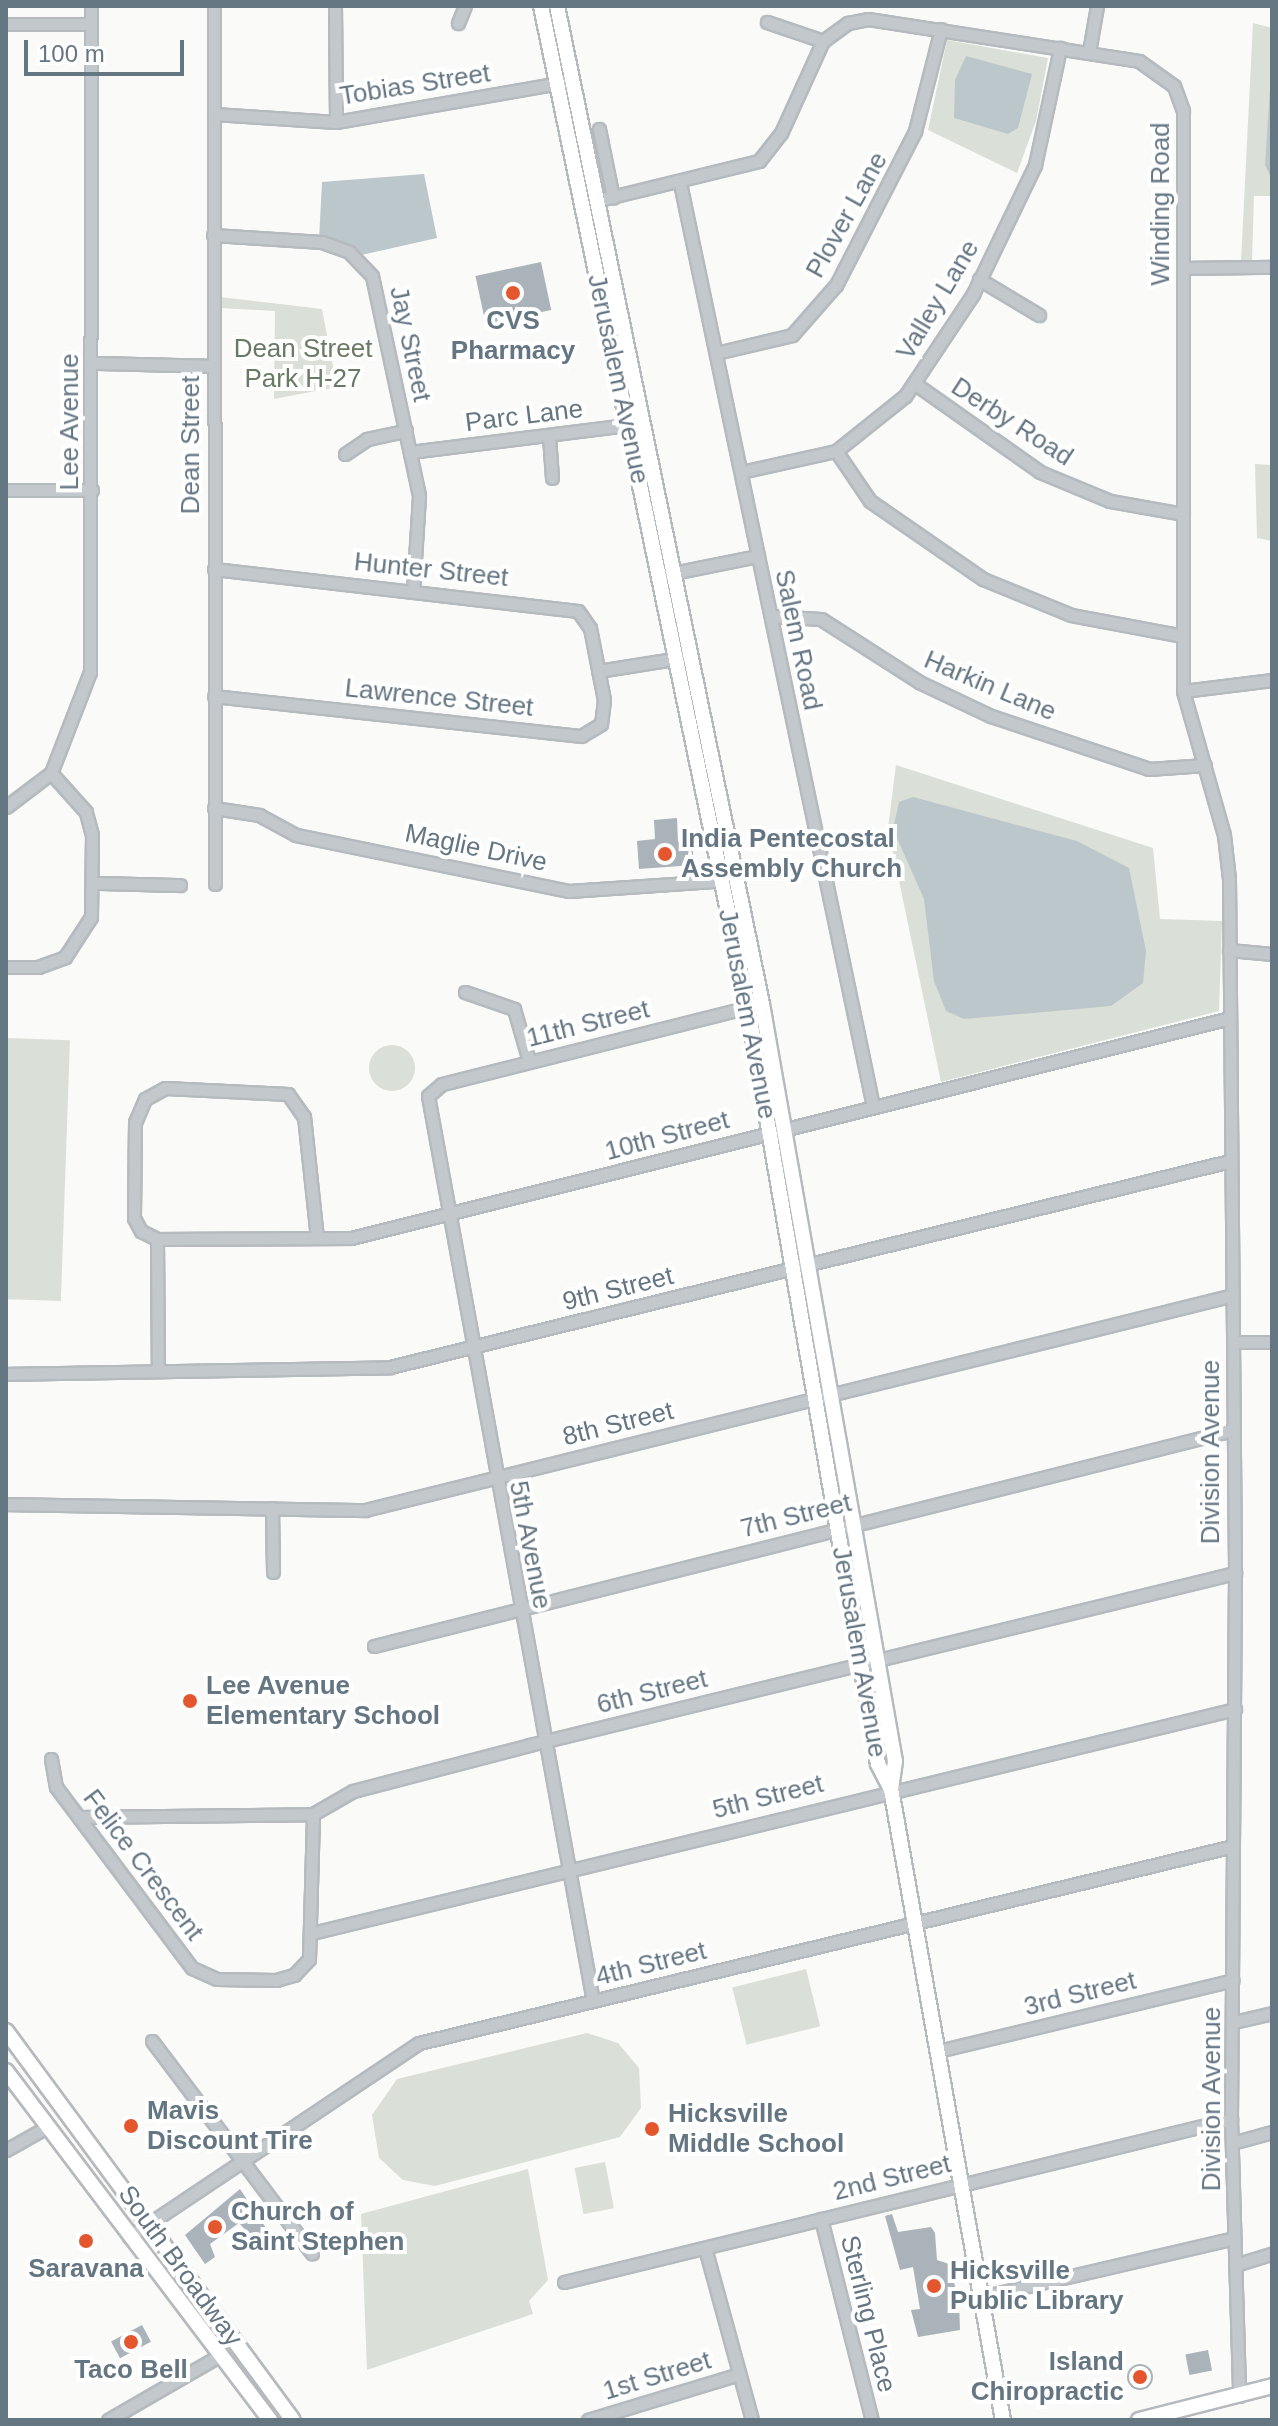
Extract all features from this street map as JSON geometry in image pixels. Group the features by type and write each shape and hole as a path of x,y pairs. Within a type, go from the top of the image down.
{"main road":[{"name":"Jerusalem Avenue","path":"541,6 628,425 684,658 777,1130 810,1264 852,1525 895,1761 891,1789"},
{"name":"Jerusalem Avenue","path":"557,6 573,80 606,199 666,575"},
{"name":"Jerusalem Avenue","path":"777,1130 791,1268 878,1764 891,1789 1003,2420"},
{"name":"South Broadway","path":"6,2031 293,2420"},
{"name":"South Broadway","path":"6,2071 217,2357 270,2420"},
{"path":"1139,2420 1160,2418 1272,2386"}],"street":[{"name":"Lee Avenue","path":"51,773 90,672 93,363 91,6"},
{"name":"Dean Street","path":"214,6 215,884"},
{"path":"335,6 336,122"},
{"path":"458,23 465,6"},
{"path":"1089,52 1097,6"},
{"name":"Winding Road","path":"823,41 848,23 868,19 1089,52 1149,65 1179,97 1184,268 1183,514"},
{"path":"606,199 745,167 768,153 823,41 795,26 767,22"},
{"path":"6,24 91,24"},
{"name":"Plover Lane","path":"716,353 792,335 836,285 915,131 941,29"},
{"name":"Valley Lane","path":"741,472 836,451 886,416 914,383 979,279 1035,165 1060,48"},
{"name":"Tobias Street","path":"214,114 336,122 573,80"},
{"name":"Jerusalem Avenue","path":"599,129 606,199"},
{"name":"Salem Road","path":"680,183 873,1106"},
{"name":"Jay Street","path":"213,235 322,242 359,260 380,290 420,514 413,591"},
{"path":"1184,268 1272,267"},
{"path":"979,279 1039,315"},
{"path":"93,363 213,366"},
{"name":"Derby Road","path":"914,383 1040,472 1110,501 1183,514"},
{"name":"Parc Lane","path":"410,452 644,423"},
{"path":"345,454 367,439 406,431"},
{"path":"549,436 552,478"},
{"path":"836,451 870,501 983,579 1071,615 1183,636"},
{"path":"6,490 92,490"},
{"name":"Division Avenue","path":"1183,514 1183,691 1224,835 1229,950 1230,1296 1233,1342 1229,1431 1235,1573 1231,2119 1239,2396"},
{"path":"666,575 758,556"},
{"name":"Hunter Street","path":"214,569 578,611 590,628 598,671"},
{"name":"Harkin Lane","path":"771,616 821,619 919,682 991,716 1149,769 1205,765"},
{"path":"598,671 684,658"},
{"name":"Lawrence Street","path":"214,696 581,736 601,724 598,671"},
{"path":"1183,691 1272,680"},
{"path":"6,807 51,773 86,812 96,883 91,917 73,950 50,964 6,967"},
{"name":"Maglie Drive","path":"214,808 259,815 296,835 569,891 729,880"},
{"path":"96,883 180,885"},
{"path":"1229,950 1272,954"},
{"path":"465,992 514,1009 529,1061"},
{"name":"11th Street","path":"428,1096 442,1084 755,1006"},
{"name":"10th Street","path":"157,1239 367,1237 777,1130 1230,1018"},
{"path":"158,1371 157,1239 134,1218 135,1122 145,1099 165,1088 288,1094 304,1117 317,1238"},
{"name":"5th Avenue","path":"428,1096 471,1348 593,2001"},
{"name":"9th Street","path":"6,1374 366,1371 471,1348 1230,1161"},
{"name":"8th Street","path":"6,1504 365,1510 1230,1296"},
{"path":"1233,1342 1272,1342"},
{"name":"7th Street","path":"374,1646 1229,1431"},
{"path":"272,1508 273,1572"},
{"name":"6th Street","path":"79,1817 313,1814 353,1791 545,1741 1235,1573"},
{"name":"5th Street","path":"312,1933 891,1789 1235,1709"},
{"name":"Felice Crescent","path":"51,1759 56,1787 192,1968 217,1979 294,1975 309,1959 313,1814"},
{"name":"4th Street","path":"129,2237 419,2043 1233,1846"},
{"name":"3rd Street","path":"938,2051 1233,1980"},
{"path":"1234,2022 1272,2013"},
{"path":"152,2041 245,2160 312,2253"},
{"name":"2nd Street","path":"564,2282 1231,2119"},
{"path":"6,2150 47,2127"},
{"path":"1232,2143 1272,2132"},
{"name":"Sterling Place","path":"821,2219 872,2420"},
{"path":"981,2297 1234,2238"},
{"path":"705,2248 752,2420"},
{"path":"1235,2265 1272,2254"},
{"path":"108,2420 217,2357"},
{"name":"1st Street","path":"588,2420 739,2374"}],"green space":[{"path":"1253,23 1272,28 1272,196 1254,196 1252,261 1241,261"},
{"path":"947,40 1048,58 1036,121 1017,173 928,130"},
{"name":"Dean Street Park H-27","path":"220,297 322,309 337,387 274,399 275,311 220,308"},
{"path":"1255,464 1272,465 1272,541 1257,538"},
{"path":"896,765 1153,848 1160,919 1222,921 1219,1011 941,1082 888,828"},
{"path":"6,1038 70,1040 61,1301 6,1299"},
{"path":"392,1045 408,1052 415,1068 408,1084 392,1091 376,1084 369,1068 376,1052"},
{"path":"806,1969 820,2026 747,2045 732,1987"},
{"path":"587,2033 618,2043 639,2068 641,2108 620,2137 435,2186 403,2180 379,2158 372,2115 397,2079"},
{"path":"605,2162 614,2208 584,2214 575,2168"},
{"path":"528,2169 548,2280 529,2301 533,2314 367,2370 361,2214"}],"shaded area":[{"path":"966,56 1032,74 1018,128 1008,134 954,118 955,80"},
{"path":"1272,58 1272,177 1271,177 1265,165"},
{"path":"424,174 437,238 357,256 319,240 322,182"},
{"path":"913,797 1077,841 1129,868 1146,951 1143,983 1111,1006 964,1019 946,1011 934,981 924,899 893,829 899,802"}],"building":[{"name":"CVS Pharmacy","path":"541,262 551,310 486,324 475,276"},
{"name":"India Pentecostal Assembly Church","path":"677,818 678,842 692,841 694,865 639,869 637,841 655,839 654,820"},
{"name":"Church of Saint Stephen","path":"240,2189 272,2237 260,2246 239,2223 210,2244 215,2257 205,2264 185,2235"},
{"name":"Hicksville Public Library","path":"892,2214 898,2232 931,2227 935,2233 937,2260 949,2264 959,2301 960,2330 918,2337 911,2310 920,2309 913,2267 900,2270 885,2216"},
{"name":"Taco Bell","path":"142,2325 151,2342 120,2358 111,2341"},
{"path":"1208,2350 1212,2371 1189,2375 1185,2354"},
{"name":"Island Chiropractic","path":"1140,2364 1149,2368 1153,2377 1149,2386 1140,2390 1131,2386 1127,2377 1131,2368"}],"place":[{"name":"CVS Pharmacy","path":"513,293"},
{"name":"India Pentecostal Assembly Church","path":"665,854"},
{"name":"Lee Avenue Elementary School","path":"190,1701"},
{"name":"Mavis Discount Tire","path":"131,2126"},
{"name":"Hicksville Middle School","path":"652,2129"},
{"name":"Church of Saint Stephen","path":"215,2227"},
{"name":"Saravana","path":"86,2241"},
{"name":"Hicksville Public Library","path":"934,2286"},
{"name":"Taco Bell","path":"131,2342"},
{"name":"Island Chiropractic","path":"1140,2377"}]}
